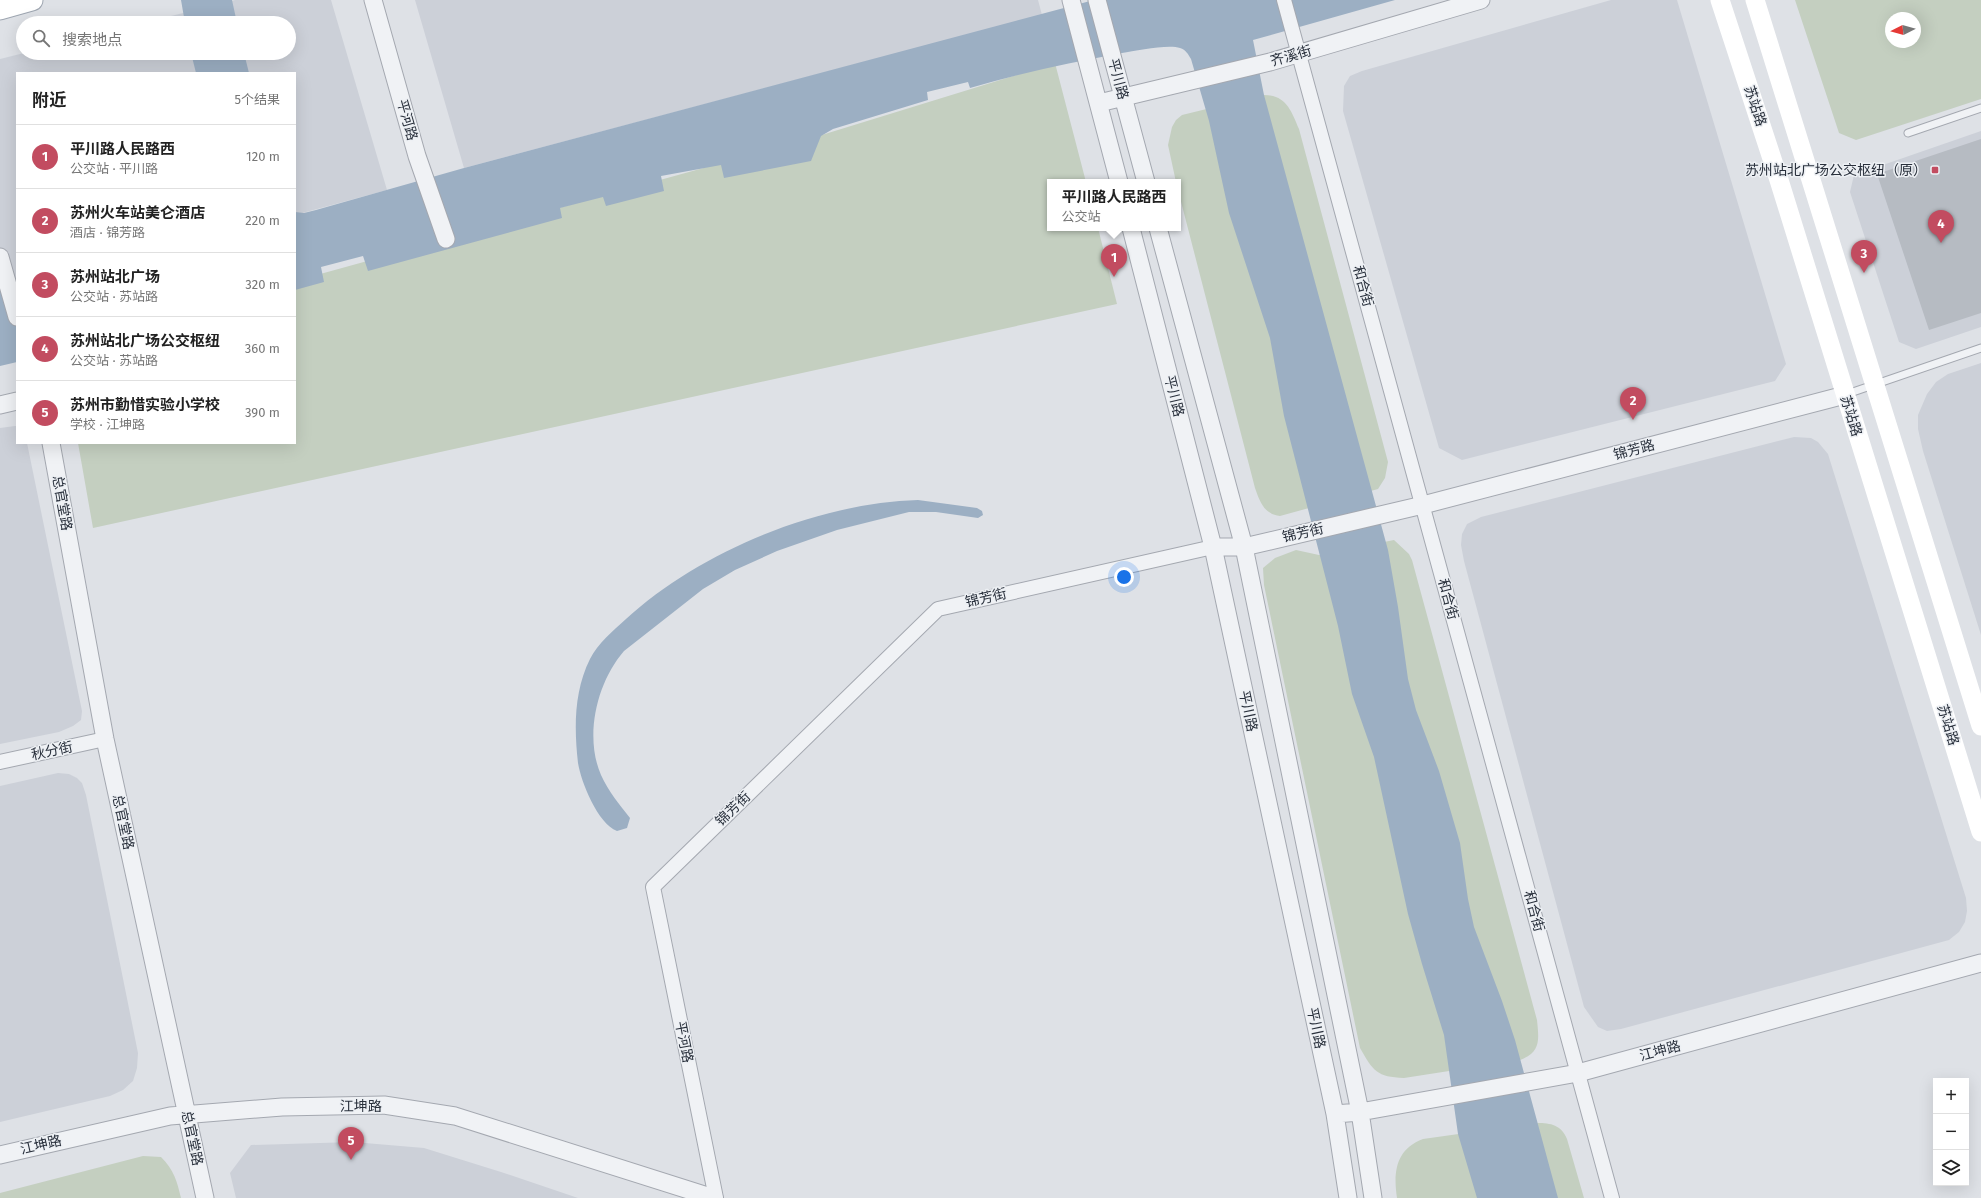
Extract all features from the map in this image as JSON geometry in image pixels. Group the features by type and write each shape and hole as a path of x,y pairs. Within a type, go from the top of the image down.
{"main road":[{"path":"0,9 32,0"},
{"name":"苏站路","path":"1720,0 1779,180 1844,394 1981,832"},
{"path":"1755,0 1809,177 1876,384 1981,726"}],"street":[{"name":"平河路","path":"373,0 417,156 446,239"},
{"name":"平川路","path":"1071,0 1092,73 1118,179"},
{"name":"平川路","path":"1097,0 1145,179"},
{"name":"和合街","path":"1284,0 1612,1198"},
{"name":"齐溪街","path":"1099,103 1171,87 1300,54 1481,0"},
{"name":"平川路","path":"1132,231 1213,547 1335,1114 1348,1198"},
{"name":"平川路","path":"1159,231 1244,547 1360,1112 1373,1198"},
{"path":"0,257 16,313"},
{"name":"锦芳路","path":"1423,505 1844,394"},
{"path":"0,405 16,402"},
{"name":"总官堂路","path":"51,444 105,739 205,1198"},
{"name":"锦芳街","path":"653,887 938,609 1213,547 1244,547 1423,505"},
{"name":"秋分街","path":"0,762 105,739"},
{"name":"平河路","path":"653,887 715,1198"},
{"name":"江坤路","path":"1335,1114 1360,1112 1578,1073 1981,963"},
{"name":"江坤路","path":"0,1155 170,1116 282,1107 384,1105 455,1116 715,1198"}],"lane":[{"path":"1908,133 1981,108"},
{"path":"1844,394 1981,348"}],"shaded area":[{"path":"235,0 331,0 387,190 296,215 296,72 16,72 16,288 0,292 0,59 16,55 16,60 296,60 296,16 171,16"},
{"path":"415,0 1038,0 1042,15 464,168"},
{"path":"1611,0 1677,0 1786,364 1775,381 1462,460 1439,448 1343,111 1344,86 1350,76 1362,71"},
{"path":"1981,131 1981,327 1916,349 1899,342 1850,192 1854,175"},
{"path":"1981,363 1981,635 1923,451 1918,429 1918,415 1927,394 1936,382 1948,374"},
{"path":"16,426 16,444 27,444 82,711 81,720 73,726 59,732 0,744 0,428"},
{"path":"1794,437 1811,438 1818,442 1828,454 1966,898 1967,911 1965,922 1959,932 1949,940 1621,1029 1607,1031 1598,1027 1584,1007 1464,561 1461,545 1462,534 1467,524 1481,517"},
{"path":"58,773 69,774 77,778 82,783 86,795 138,1053 137,1068 133,1081 123,1090 110,1096 0,1122 0,786"},
{"path":"353,1142 424,1148 578,1198 236,1198 230,1173 251,1145"}],"green space":[{"path":"1795,0 1981,0 1981,99 1856,140 1839,133"},
{"path":"1055,63 1085,179 1047,179 1047,231 1099,231 1117,304 93,528 78,444 296,444 296,281 812,138"},
{"path":"1264,95 1278,98 1287,105 1290,110 1299,129 1388,462 1385,478 1378,489 1280,516 1270,513 1263,506 1255,488 1181,202 1181,179 1175,179 1168,145 1172,127 1176,120 1182,115"},
{"path":"1394,540 1409,554 1412,560 1537,1020 1538,1034 1535,1049 1527,1057 1520,1060 1404,1078 1388,1076 1377,1071 1360,1048 1264,585 1263,568 1275,558 1296,550 1319,555"},
{"path":"1537,1123 1551,1124 1559,1128 1565,1134 1584,1198 1397,1198 1396,1171 1398,1162 1407,1149 1414,1143 1423,1139"},
{"path":"143,1156 161,1157 169,1166 174,1176 181,1198 0,1198 0,1193"}],"water":[{"path":"181,0 232,0 235,16 184,16"},
{"path":"1094,0 1395,0 1253,40 1264,95 1388,550 1408,679 1416,710 1439,771 1460,843 1468,899 1474,927 1515,1040 1558,1198 1477,1198 1458,1134 1444,1035 1408,914 1374,757 1352,694 1338,626 1284,416 1270,338 1229,213 1209,121 1191,59 1184,50 1175,47 1143,49 1045,69 970,88 968,82 927,92 928,100 833,129 821,136 811,161 724,178 721,165 661,176 664,191 606,206 603,197 560,208 562,218 368,271 363,256 321,267 324,282 296,290 296,212 304,213 316,210 464,168"},
{"path":"193,60 246,60 249,72 196,72"},
{"path":"16,288 16,362 0,366 0,292"},
{"path":"918,500 977,508 982,511 983,515 978,518 936,512 909,512 837,530 777,551 735,570 703,589 624,651 607,678 600,694 594,727 596,760 601,775 618,803 630,818 627,828 617,831 610,827 597,811 583,781 578,763 576,736 576,710 581,684 593,653 606,638 656,594 689,572 725,552 762,535 801,521 841,510 880,503"}],"building":[{"path":"1981,139 1981,313 1929,330 1877,174"}],"place":[{"name":"苏州站北广场公交枢纽（原）","path":"1935,170"},
{"name":"苏州站北广场公交枢纽","path":"1941,243"},
{"name":"苏州站北广场","path":"1864,273"},
{"name":"平川路人民路西","path":"1114,277"},
{"name":"苏州火车站美仑酒店","path":"1633,420"},
{"name":"苏州市勤惜实验小学校","path":"351,1160"}]}
